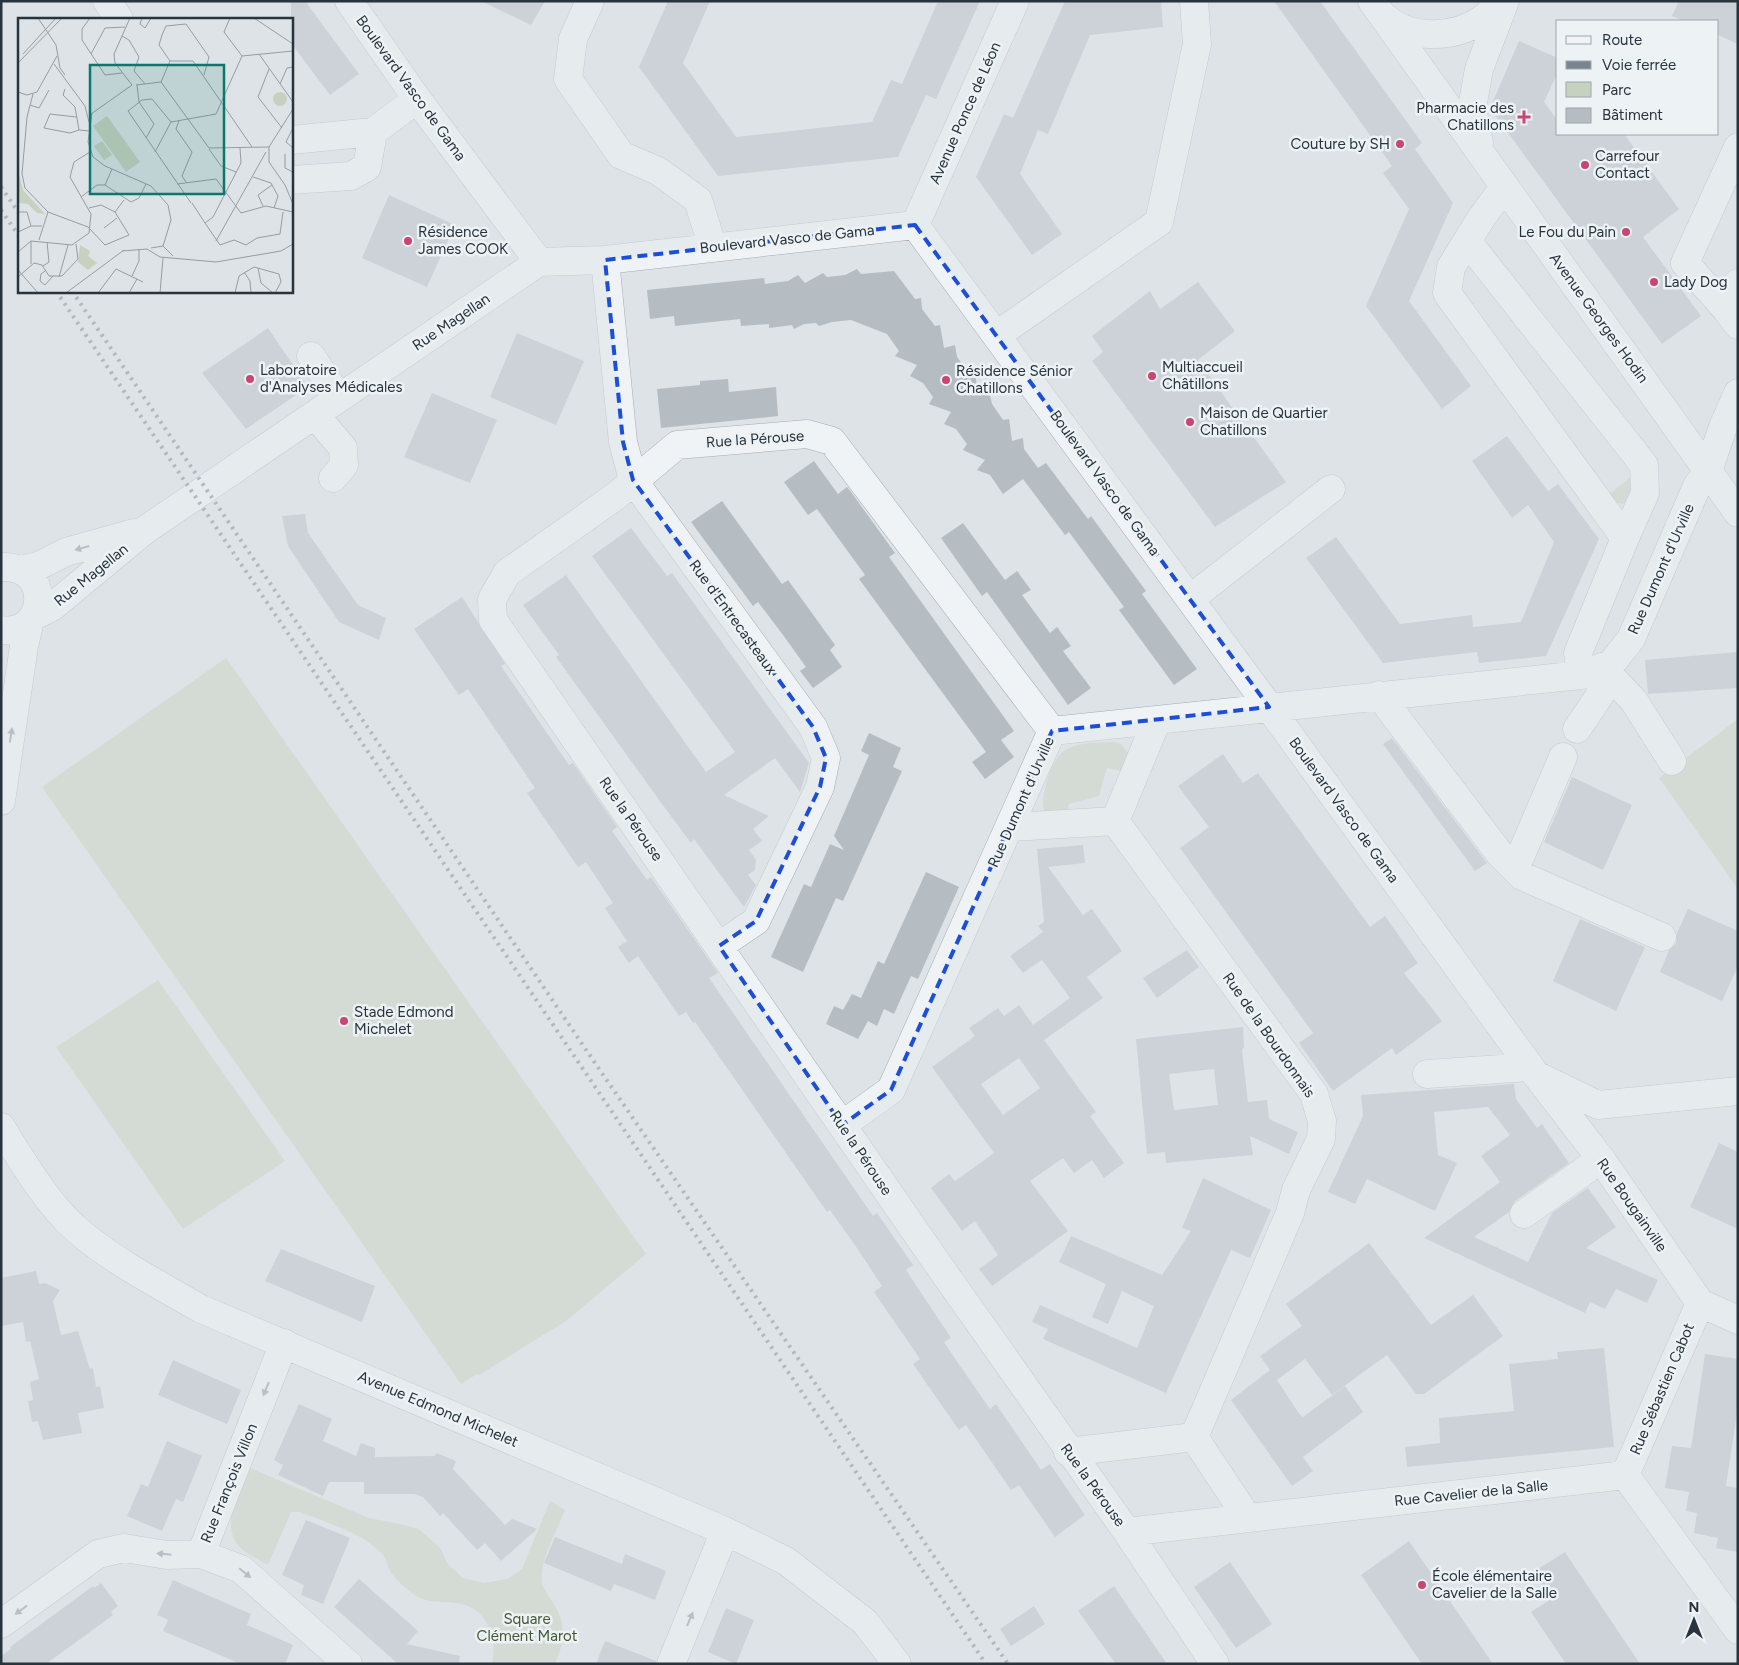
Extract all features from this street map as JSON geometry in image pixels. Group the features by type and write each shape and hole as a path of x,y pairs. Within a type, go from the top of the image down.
{"street":[{"path":"107,1 118,18"},
{"name":"Boulevard Vasco de Gama","path":"349,1 417,99 539,262 605,260 916,225 1269,706 1533,1071 1598,1105 1738,1091"},
{"path":"590,1 574,39 568,79 621,155 658,171 698,200 713,248"},
{"name":"Avenue Ponce de Léon","path":"916,225 1015,1"},
{"path":"997,335 1158,222 1197,44 1194,1"},
{"path":"1375,5 1395,26 1418,33 1439,34 1463,29 1484,18 1500,1"},
{"path":"1482,155 1472,108 1479,69 1505,1"},
{"name":"Avenue Georges Hodin","path":"1375,5 1738,513"},
{"path":"292,140 373,132 417,99"},
{"path":"292,180 350,176 367,167 373,132"},
{"path":"1732,317 1685,263 1738,147"},
{"path":"1504,187 1467,240 1451,267 1447,293 1625,538"},
{"path":"1467,240 1644,465 1644,494 1578,653 1591,671 1600,696 1577,729"},
{"name":"Rue d'Entrecasteaux","path":"605,260 623,442 633,480 813,727 826,758 820,787 756,921 719,946"},
{"name":"Rue Magellan","path":"1,630 13,631 52,607 146,530 539,262"},
{"path":"1732,317 1738,283"},
{"path":"311,356 339,398"},
{"name":"Rue Dumont d'Urville","path":"842,1125 891,1090 1052,731 1591,671 1611,664 1631,638 1697,486 1708,471 1730,431 1738,393"},
{"path":"315,415 343,448 344,465 333,478"},
{"name":"Rue la Pérouse","path":"1052,731 832,441 807,434 677,445 616,496 507,573 492,599 493,620 1068,1452 1127,1532 1215,1664"},
{"path":"1190,599 1331,489"},
{"name":"Rue Magellan","path":"11,568 38,566 66,552 146,530"},
{"path":"1,801 24,646 38,601 36,585 11,568"},
{"path":"1591,671 1634,701 1672,761"},
{"path":"1379,696 1500,854 1522,876 1662,937"},
{"path":"1010,827 1115,821 1157,720"},
{"path":"1514,869 1563,757"},
{"name":"Rue de la Bourdonnais","path":"1115,821 1314,1094 1322,1121 1321,1139 1296,1190 1290,1213 1194,1437"},
{"name":"Boulevard Vasco de Gama","path":"1426,1074 1533,1071"},
{"name":"Rue Bougainville","path":"1533,1071 1601,1159 1700,1303"},
{"name":"Avenue Edmond Michelet","path":"1,1128 37,1183 74,1228 127,1267 193,1304 725,1532 786,1561 865,1622 896,1664"},
{"path":"1524,1214 1601,1159"},
{"path":"1700,1303 1738,1320"},
{"name":"Rue Sébastien Cabot","path":"1625,1475 1700,1303"},
{"name":"Rue François Villon","path":"1,1624 98,1554 124,1548 167,1555 201,1554 284,1343"},
{"path":"1068,1452 1194,1437 1247,1517"},
{"path":"1625,1475 1738,1630"},
{"name":"Rue Cavelier de la Salle","path":"1127,1532 1625,1475"},
{"path":"671,1664 725,1532"},
{"path":"201,1554 240,1569 348,1664"}],"highlighted area":[{"path":"915,225 1269,707 1052,731 891,1090 842,1125 719,946 756,921 820,787 826,758 813,727 633,480 623,442 605,260"}],"green space":[{"path":"1632,476 1635,495 1623,504 1612,502 1606,497"},
{"name":"Stade Edmond Michelet","path":"226,658 646,1254 566,1321 479,1375 477,1374 461,1384 42,787"},
{"path":"1738,719 1738,889 1659,778"},
{"path":"1113,742 1121,744 1129,754 1126,772 1107,768 1099,796 1069,804 1066,818 1047,820 1043,808 1045,790 1049,774 1062,753 1077,745"},
{"path":"158,980 285,1161 183,1229 56,1047"},
{"name":"Square Clément Marot","path":"250,1468 369,1518 419,1529 440,1548 448,1564 463,1578 484,1583 507,1579 522,1569 550,1501 565,1510 546,1555 542,1573 543,1585 559,1613 563,1628 562,1642 555,1664 492,1664 493,1644 491,1634 483,1617 476,1610 456,1603 433,1601 417,1597 394,1577 383,1556 374,1546 354,1534 300,1512 291,1512 268,1565 244,1551 236,1542 231,1522 236,1499"}],"building":[{"path":"291,1 305,1 359,74 330,95 292,44"},
{"path":"481,1 545,1 531,25"},
{"path":"668,1 710,1 683,63 736,137 872,122 891,80 902,84 938,1 980,1 936,99 926,95 898,157 718,176 639,67"},
{"path":"1065,1 1161,1 1163,27 1090,35 1048,134 1038,130 1020,174 1062,234 1032,255 976,177 1004,114 1013,118"},
{"path":"1274,1 1320,1 1422,143 1415,149 1453,203 1409,301 1471,386 1442,409 1366,306 1409,209 1383,173 1392,166"},
{"path":"1679,1 1738,1 1738,44 1719,35 1719,20 1682,20 1672,16"},
{"path":"1519,41 1556,57 1556,76 1544,102 1556,118 1556,135 1625,135 1679,209 1643,237 1701,316 1662,344 1490,108"},
{"name":"Résidence James COOK","path":"389,195 455,225 427,287 362,258"},
{"path":"857,269 861,274 894,271 915,299 921,298 922,309 935,326 940,325 944,348 955,345 957,357 969,373 975,372 978,393 989,391 992,404 1003,420 1009,419 1012,441 1023,438 1024,449 1038,468 1046,463 1088,519 1091,516 1146,591 1142,594 1197,669 1174,685 1119,610 1124,607 1069,532 1065,535 1023,479 1003,494 990,475 977,470 985,460 963,450 967,444 956,429 944,424 951,412 929,404 933,397 923,383 910,376 917,365 895,356 899,351 887,334 851,320 832,322 819,326 816,323 804,324 794,329 792,325 769,328 769,324 741,326 740,319 675,326 674,316 650,319 647,290 764,278 765,284 788,281 798,275 805,283 823,273 827,277 845,275"},
{"name":"Maison de Quartier Chatillons","path":"1198,282 1235,331 1198,360 1286,482 1215,527 1092,361 1103,352 1092,336 1150,291 1160,309"},
{"name":"Laboratoire d'Analyses Médicales","path":"268,328 308,387 246,429 202,373"},
{"path":"517,333 584,361 556,425 490,397"},
{"path":"728,379 729,392 776,387 778,416 661,428 657,389 700,385 700,381"},
{"path":"432,393 497,420 470,483 404,457"},
{"path":"1507,436 1548,491 1558,484 1599,539 1546,656 1479,663 1477,652 1383,663 1306,558 1336,537 1400,624 1472,615 1473,627 1521,622 1554,542 1528,505 1512,518 1472,461"},
{"path":"814,461 838,494 847,487 851,492 895,553 889,557 1014,731 1001,740 1014,757 985,779 972,762 986,752 859,579 865,575 817,509 808,515 784,482"},
{"path":"722,501 782,584 788,580 835,645 830,650 842,667 813,688 800,671 806,667 783,635 758,602 753,606 691,522"},
{"path":"305,514 308,533 358,605 386,618 379,640 339,622 288,546 282,516"},
{"path":"963,523 1005,580 1017,571 1031,590 1022,595 1050,633 1057,627 1071,646 1063,651 1091,688 1068,705 987,592 982,596 941,538"},
{"path":"631,528 667,576 672,573 809,763 800,792 775,758 724,795 769,816 753,829 762,841 749,850 756,860 755,870 748,875 756,885 744,907 694,839 691,843 662,804 556,657 559,655 523,605 566,575 706,772 735,752 592,556"},
{"path":"462,597 505,664 501,666 569,765 573,763 617,827 612,831 647,880 651,877 718,973 709,978 873,1216 877,1213 913,1265 906,1270 951,1338 944,1342 956,1360 990,1409 996,1404 1041,1470 1050,1464 1085,1515 1055,1537 1019,1485 1011,1490 966,1425 959,1430 913,1364 920,1359 874,1292 882,1286 830,1210 827,1212 695,1022 693,1023 686,1012 679,1016 638,956 629,963 618,947 627,941 605,908 613,903 586,862 578,867 527,793 535,788 468,689 459,695 414,629"},
{"path":"1738,652 1738,688 1648,694 1645,660"},
{"path":"869,733 901,748 893,767 902,771 843,901 836,898 803,972 771,957 804,884 811,887 830,844 844,850 834,836 869,755 861,751"},
{"path":"1392,738 1487,863 1475,871 1383,744"},
{"path":"1223,754 1243,783 1258,773 1370,927 1385,916 1418,963 1404,973 1442,1021 1396,1055 1392,1048 1333,1091 1299,1043 1313,1033 1180,848 1209,827 1178,786"},
{"path":"1572,777 1632,805 1603,870 1544,842"},
{"path":"1083,845 1085,863 1048,867 1083,915 1092,909 1122,951 1087,977 1103,998 1044,1040 1096,1112 1090,1116 1124,1163 1104,1178 1092,1160 1074,1173 1063,1158 1030,1181 1068,1231 992,1286 979,1269 998,1255 975,1221 962,1231 931,1188 949,1174 955,1181 994,1153 932,1067 975,1036 969,1028 998,1008 1004,1016 1019,1005 1033,1025 1070,998 1042,960 1023,973 1010,956 1043,932 1038,926 1044,922 1037,849","holes":["1019,1058 1040,1088 1003,1115 981,1084"]},
{"path":"926,872 959,887 918,979 911,976 894,1014 884,1009 877,1026 868,1021 858,1039 826,1024 834,1006 843,1010 852,994 861,998 878,961 884,964"},
{"path":"1688,909 1738,931 1738,966 1722,1001 1660,972 1669,950 1676,944 1677,933"},
{"path":"1580,919 1645,947 1616,1011 1553,981"},
{"path":"1187,950 1199,967 1157,998 1143,978"},
{"path":"1243,1027 1244,1048 1242,1049 1248,1102 1267,1100 1269,1119 1298,1132 1289,1154 1250,1136 1253,1155 1166,1163 1165,1152 1147,1154 1136,1039","holes":["1214,1069 1218,1105 1174,1110 1169,1074"]},
{"path":"1514,1084 1516,1099 1537,1128 1542,1124 1569,1163 1515,1201 1509,1212 1474,1237 1528,1262 1552,1213 1588,1188 1616,1227 1586,1248 1658,1280 1647,1303 1616,1289 1605,1309 1590,1302 1585,1313 1424,1238 1500,1182 1481,1156 1510,1135 1488,1107 1434,1112 1438,1155 1457,1163 1435,1211 1367,1179 1355,1204 1328,1192 1363,1116 1361,1095"},
{"path":"1719,1143 1738,1152 1738,1229 1690,1207"},
{"path":"1203,1178 1271,1210 1250,1258 1231,1250 1166,1393 1043,1339 1048,1329 1032,1322 1040,1305 1137,1348 1154,1306 1122,1291 1108,1324 1092,1317 1106,1284 1059,1262 1071,1236 1162,1275 1191,1231 1182,1228"},
{"path":"1369,1243 1431,1325 1473,1295 1503,1336 1424,1394 1416,1394 1387,1355 1332,1395 1305,1359 1277,1380 1300,1415 1303,1417 1345,1386 1363,1412 1303,1457 1313,1471 1292,1486 1231,1400 1270,1370 1260,1356 1302,1326 1286,1304"},
{"path":"281,1249 375,1286 362,1322 265,1281"},
{"path":"36,1271 39,1284 45,1283 60,1290 53,1301 61,1335 78,1331 90,1369 93,1368 96,1387 100,1386 104,1408 78,1413 82,1433 43,1440 38,1421 32,1422 28,1401 33,1400 30,1382 39,1379 30,1341 26,1342 23,1322 1,1326 1,1278"},
{"path":"1604,1348 1614,1447 1407,1467 1405,1447 1440,1443 1439,1418 1514,1411 1509,1364 1558,1359 1557,1352"},
{"path":"1705,1354 1738,1359 1738,1406 1726,1486 1738,1488 1738,1552 1716,1548 1718,1538 1694,1533 1697,1513 1686,1511 1689,1492 1665,1488 1672,1446 1691,1448"},
{"path":"173,1360 241,1390 227,1424 158,1395"},
{"path":"299,1404 332,1419 323,1441 356,1456 361,1443 375,1448 375,1457 435,1456 436,1453 456,1461 453,1469 505,1525 512,1519 537,1529 501,1561 485,1543 477,1550 443,1513 440,1516 423,1497 414,1494 364,1494 364,1482 329,1482 323,1496 278,1475 283,1465 274,1460"},
{"path":"167,1441 202,1456 183,1502 176,1499 162,1531 127,1516 141,1484 148,1487"},
{"path":"306,1520 350,1538 323,1604 301,1595 304,1585 282,1575"},
{"path":"555,1537 622,1564 625,1554 666,1571 655,1600 614,1584 611,1591 544,1563"},
{"path":"1409,1541 1493,1664 1422,1664 1361,1575"},
{"path":"1565,1552 1640,1664 1566,1664 1531,1612 1551,1599 1533,1572"},
{"path":"1230,1562 1272,1624 1236,1648 1194,1587"},
{"path":"359,1579 418,1631 407,1644 460,1656 459,1664 398,1664 334,1607"},
{"path":"173,1580 251,1614 247,1625 293,1645 285,1664 241,1664 163,1631 168,1620 157,1615"},
{"path":"101,1583 118,1606 111,1612 113,1615 46,1664 1,1664 1,1656 11,1649 10,1647 93,1586 94,1588"},
{"path":"1114,1586 1167,1664 1116,1664 1078,1611"},
{"path":"1034,1606 1045,1624 1011,1646 1000,1629"},
{"path":"726,1608 754,1620 736,1664 708,1652"},
{"path":"605,1641 656,1661 656,1664 596,1664"}],"railway":[{"path":"1,187 18,212"},
{"path":"1,210 18,235"},
{"path":"57,292 986,1664"},
{"path":"73,292 595,1063 1008,1664"}],"place":[{"name":"Pharmacie des Chatillons","path":"1524,117"},
{"name":"Couture by SH","path":"1400,144"},
{"name":"Carrefour Contact","path":"1585,165"},
{"name":"Le Fou du Pain","path":"1626,232"},
{"name":"Résidence James COOK","path":"408,241"},
{"name":"Lady Dog","path":"1654,282"},
{"name":"Multiaccueil Châtillons","path":"1152,376"},
{"name":"Laboratoire d'Analyses Médicales","path":"250,379"},
{"name":"Résidence Sénior Chatillons","path":"946,380"},
{"name":"Maison de Quartier Chatillons","path":"1190,422"},
{"name":"Stade Edmond Michelet","path":"344,1021"},
{"name":"École élémentaire Cavelier de la Salle","path":"1422,1585"}]}
